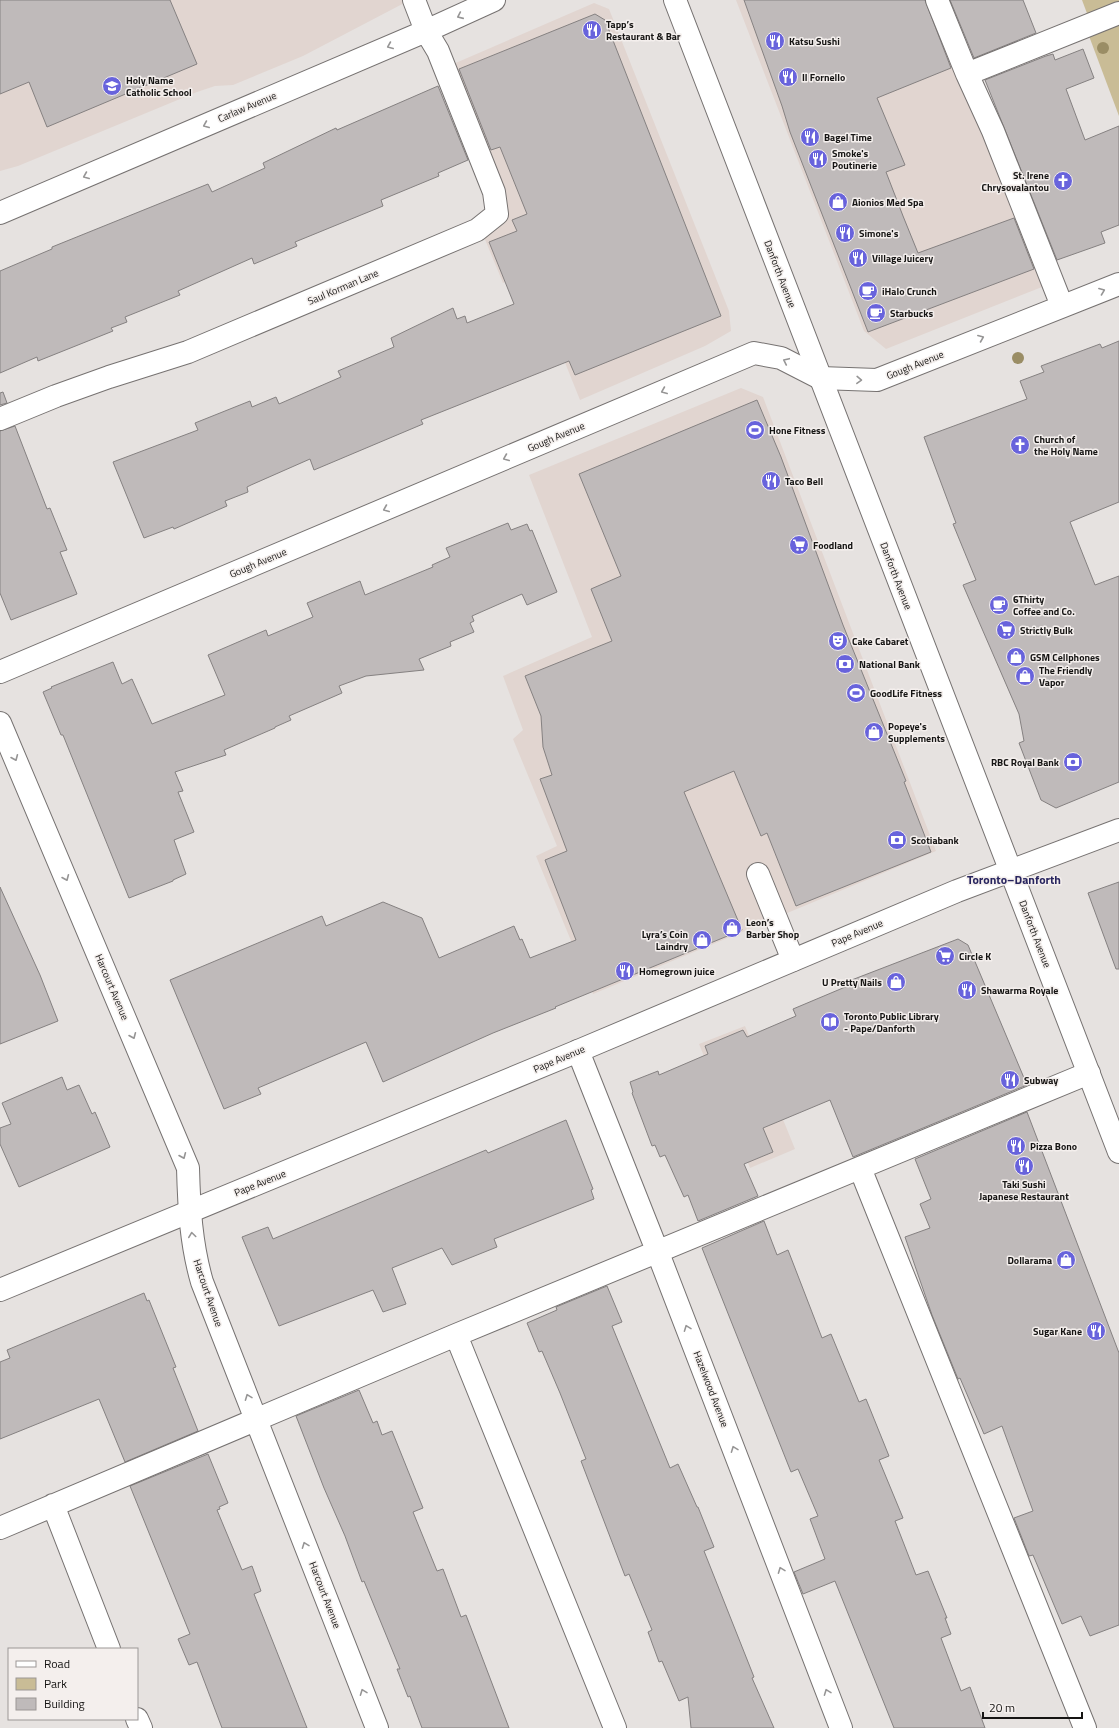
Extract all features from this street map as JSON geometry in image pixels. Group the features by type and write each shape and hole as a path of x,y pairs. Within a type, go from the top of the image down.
{"street":[{"path":"414,0 426,31"},
{"name":"Carlaw Avenue","path":"0,213 426,31 494,0"},
{"name":"Danforth Avenue","path":"675,0 1119,1152"},
{"path":"937,0 966,74 993,131 1062,306"},
{"path":"966,74 1119,13"},
{"name":"Saul Korman Lane","path":"0,419 56,396 109,377 188,352 477,230 497,214 494,192 438,50 426,31"},
{"name":"Gough Avenue","path":"0,672 754,353 781,358 820,378 877,380 1119,284"},
{"name":"Harcourt Avenue","path":"0,723 188,1168 189,1212 196,1259 202,1282 377,1728"},
{"name":"Pape Avenue","path":"0,1290 578,1051 957,891 1119,830"},
{"path":"758,874 793,960"},
{"name":"Hazelwood Avenue","path":"578,1051 658,1253 841,1728"},
{"path":"0,1528 456,1335 658,1253 1089,1073"},
{"path":"860,1168 1085,1728"},
{"path":"456,1335 615,1728"},
{"path":"53,1505 109,1648"}],"shaded area":[{"name":"Holy Name Catholic School","path":"0,0 410,0 303,56 233,85 215,86 197,92 18,166 0,171"},
{"path":"736,0 934,0 1047,285 886,349 864,331"},
{"path":"594,3 609,9 729,311 731,331 705,346 580,400 529,273 503,283 484,237 505,223 507,203 451,65"},
{"path":"741,388 763,397 936,851 593,994 536,856 557,846 513,739 523,730 503,676 592,637 529,475"},
{"path":"745,1026 795,1149 750,1168 699,1044"}],"green space":[{"path":"1082,0 1119,0 1119,116 1089,36 1088,16"}],"building":[{"name":"Holy Name Catholic School","path":"0,0 170,0 197,64 47,127 29,82 0,94"},
{"path":"744,0 925,0 951,68 877,98 905,165 886,172 903,216 918,253 1014,218 1034,269 868,332 790,132"},
{"path":"950,0 1023,0 1036,33 974,58"},
{"path":"595,14 605,20 721,316 575,375 569,361 421,420 423,424 314,470 310,459 247,487 248,492 225,501 227,506 174,529 173,527 144,538 113,462 198,430 195,423 250,401 252,407 276,397 279,404 341,377 338,371 394,347 391,338 453,308 457,319 465,316 467,323 514,304 489,242 517,231 512,220 527,214 500,147 491,150 459,69"},
{"name":"St. Irene Chrysovalantou","path":"1083,49 1094,78 1066,89 1085,140 1119,126 1119,225 1101,232 1105,243 1057,260 985,80 1046,56 1053,54 1055,60"},
{"path":"438,86 468,160 438,173 439,176 381,200 383,206 295,242 297,246 254,264 252,258 178,291 180,295 125,317 127,322 111,328 113,331 38,361 37,357 0,373 0,271 52,249 52,247 208,184 212,192 265,168 263,163 336,128 337,130"},
{"path":"1119,341 1119,502 1070,522 1095,585 1119,576 1119,782 1056,808 1041,800 1019,743 1024,741 1019,714 963,585 976,580 953,524 956,523 924,437 1027,399 1020,381 1044,372 1041,366 1100,344 1102,348"},
{"path":"3,392 7,403 0,405 0,393"},
{"path":"757,400 781,457 843,625 906,781 904,782 931,852 796,906 767,833 761,836 734,771 684,792 742,930 493,1033 383,1082 366,1042 258,1088 261,1094 224,1109 170,980 322,916 326,926 383,902 422,918 439,958 514,926 520,940 522,939 530,958 576,940 545,860 567,851 540,779 552,775 543,747 541,716 525,676 612,641 591,589 621,576 579,474"},
{"path":"15,426 47,509 50,508 67,550 60,552 77,594 11,620 0,593 0,431"},
{"path":"508,523 511,530 527,524 530,531 532,530 557,592 527,605 522,594 472,616 474,621 470,623 474,632 450,642 451,646 419,659 424,670 366,676 339,686 342,693 289,716 291,720 275,728 224,750 226,755 175,772 183,791 178,792 194,832 174,840 186,874 173,881 129,898 63,735 61,735 43,692 52,688 51,687 113,662 122,684 132,679 152,724 225,695 208,655 266,630 268,636 313,617 307,603 360,581 365,595 433,567 432,565 450,557 446,548"},
{"path":"1119,882 1119,969 1116,969 1088,893"},
{"path":"0,887 40,975 58,1021 0,1044"},
{"path":"958,939 968,945 1027,1085 853,1157 830,1100 763,1128 773,1152 744,1164 758,1196 698,1221 688,1195 684,1197 665,1155 660,1157 655,1145 652,1146 632,1093 630,1082 658,1071 659,1075 708,1054 705,1046 743,1030 747,1037 796,1016 793,1009 850,985 849,981"},
{"path":"62,1077 67,1090 79,1085 92,1114 95,1112 110,1147 19,1187 0,1144 0,1128 11,1124 2,1103"},
{"path":"1027,1112 1119,1353 1119,1625 1090,1636 1081,1616 1062,1624 1033,1555 1029,1556 1014,1518 1033,1511 1002,1426 984,1434 960,1378 958,1379 932,1315 905,1237 930,1228 920,1204 931,1199 915,1159"},
{"path":"566,1120 593,1189 591,1190 594,1199 494,1239 497,1247 452,1265 442,1248 392,1268 406,1304 383,1312 373,1290 279,1326 242,1237 268,1227 273,1239 486,1150 488,1153"},
{"path":"764,1221 777,1255 788,1250 822,1338 831,1334 859,1402 866,1399 889,1456 879,1460 903,1518 895,1521 916,1575 928,1571 947,1618 945,1618 951,1634 941,1638 961,1691 970,1687 985,1728 894,1728 835,1581 803,1594 794,1572 825,1559 810,1519 818,1516 798,1469 791,1472 702,1248"},
{"path":"607,1286 622,1322 612,1326 670,1468 678,1464 698,1507 714,1547 704,1551 754,1677 752,1678 774,1728 691,1728 688,1697 679,1701 662,1661 659,1662 648,1632 652,1630 629,1574 625,1576 581,1461 586,1459 542,1351 539,1352 527,1323 557,1310 556,1307"},
{"path":"144,1293 147,1301 149,1300 176,1367 173,1368 198,1431 125,1462 99,1399 0,1439 0,1362 10,1358 7,1350"},
{"path":"359,1390 373,1423 377,1421 382,1435 392,1431 423,1508 413,1512 437,1571 443,1569 461,1617 466,1615 509,1728 422,1728 410,1696 408,1697 397,1669 400,1669 364,1581 362,1582 296,1416"},
{"path":"208,1454 228,1503 219,1507 220,1509 217,1510 242,1570 252,1566 261,1591 254,1594 307,1728 222,1728 197,1662 189,1665 178,1639 190,1634 130,1486"}],"place":[{"name":"Tapp’s Restaurant & Bar","path":"592,30"},
{"name":"Katsu Sushi","path":"775,41"},
{"name":"Il Fornello","path":"788,77"},
{"name":"Holy Name Catholic School","path":"112,86"},
{"name":"Bagel Time","path":"810,137"},
{"name":"Smoke's Poutinerie","path":"818,159"},
{"name":"St. Irene Chrysovalantou","path":"1063,181"},
{"name":"Aionios Med Spa","path":"838,202"},
{"name":"Simone's","path":"845,233"},
{"name":"Village Juicery","path":"858,258"},
{"name":"iHalo Crunch","path":"868,291"},
{"name":"Starbucks","path":"876,313"},
{"name":"Hone Fitness","path":"755,430"},
{"name":"Church of the Holy Name","path":"1020,445"},
{"name":"Taco Bell","path":"771,481"},
{"name":"Foodland","path":"799,545"},
{"name":"6Thirty Coffee and Co.","path":"999,605"},
{"name":"Strictly Bulk","path":"1006,630"},
{"name":"Cake Cabaret","path":"838,641"},
{"name":"GSM Cellphones","path":"1016,657"},
{"name":"National Bank","path":"845,664"},
{"name":"The Friendly Vapor","path":"1025,676"},
{"name":"GoodLife Fitness","path":"856,693"},
{"name":"Popeye's Supplements","path":"874,732"},
{"name":"RBC Royal Bank","path":"1073,762"},
{"name":"Scotiabank","path":"897,840"},
{"name":"Leon’s Barber Shop","path":"732,928"},
{"name":"Lyra’s Coin Laindry","path":"702,940"},
{"name":"Circle K","path":"945,956"},
{"name":"Homegrown juice","path":"625,971"},
{"name":"U Pretty Nails","path":"896,982"},
{"name":"Shawarma Royale","path":"967,990"},
{"name":"Toronto Public Library - Pape/Danforth","path":"830,1022"},
{"name":"Subway","path":"1010,1080"},
{"name":"Pizza Bono","path":"1016,1146"},
{"name":"Taki Sushi Japanese Restaurant","path":"1024,1166"},
{"name":"Dollarama","path":"1066,1260"},
{"name":"Sugar Kane","path":"1096,1331"}],"district":[{"name":"Toronto–Danforth","path":"1014,879"}]}
